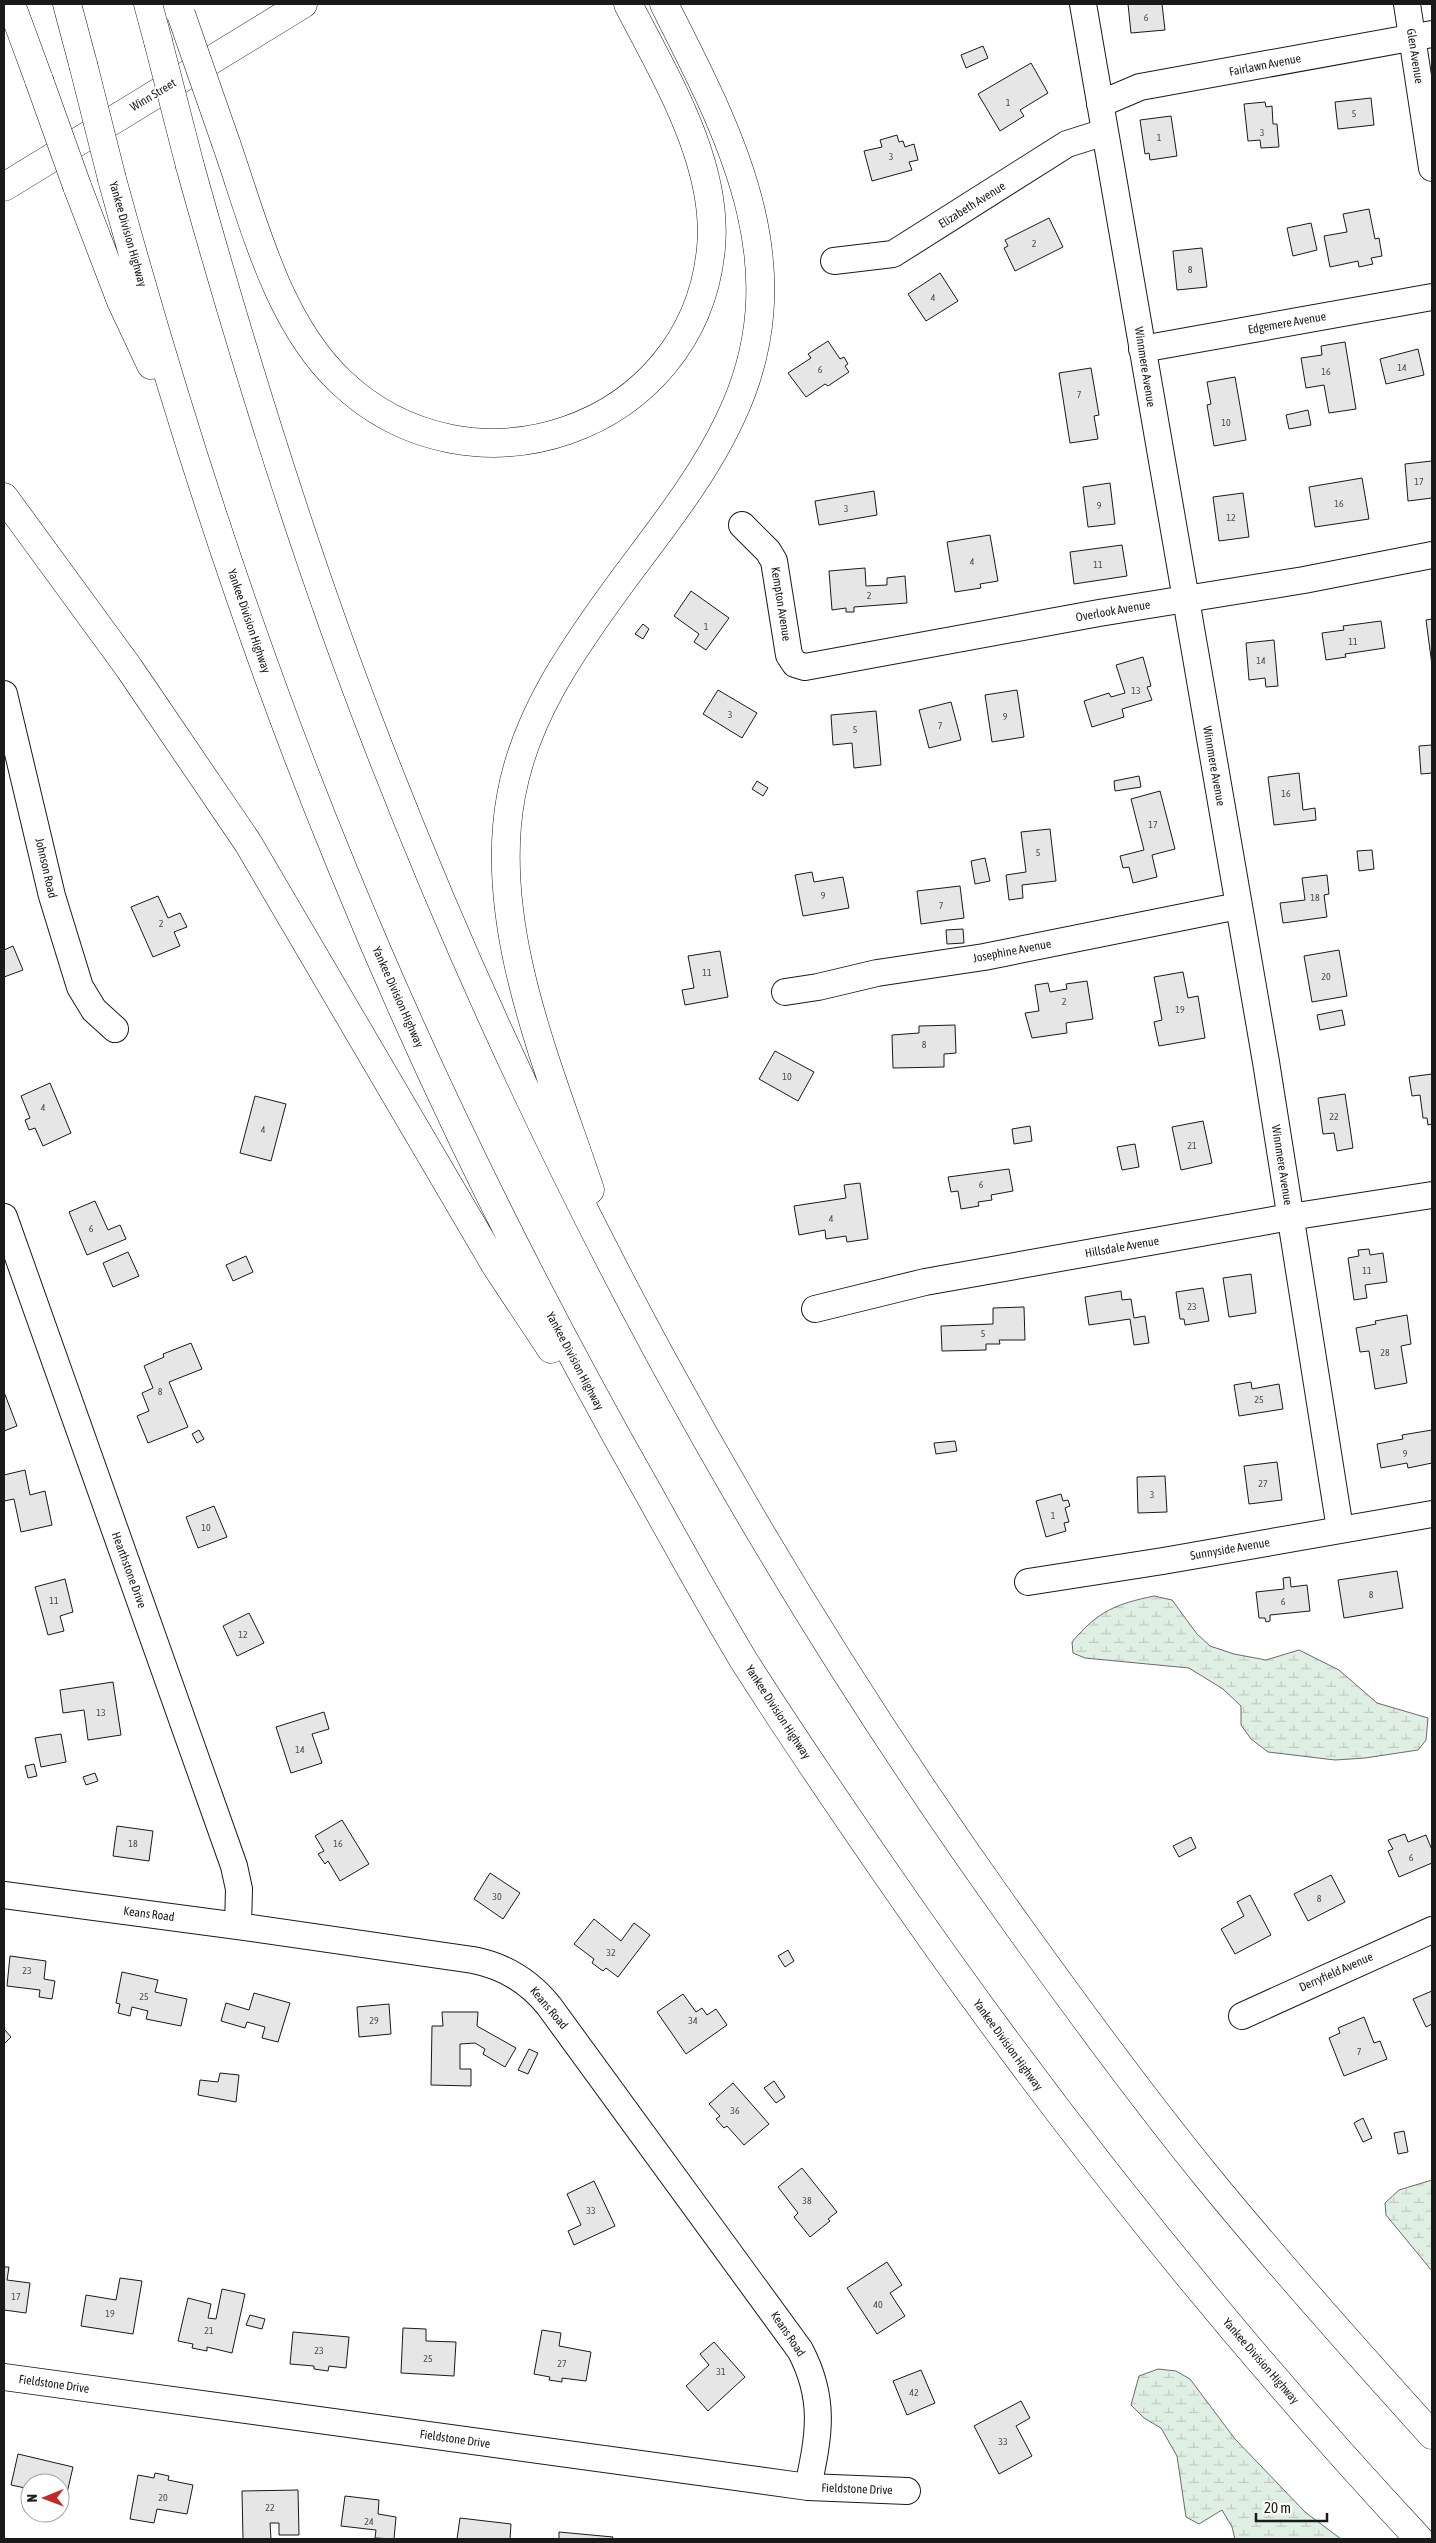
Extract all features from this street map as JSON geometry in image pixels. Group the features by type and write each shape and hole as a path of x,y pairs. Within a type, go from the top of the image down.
{"main road":[{"path":"11,4 77,186 121,300 193,456"},
{"name":"Yankee Division Highway","path":"67,4 112,179 193,456 282,715 341,867 377,951 480,1176 579,1372 750,1670 837,1802 1000,2035 1155,2235 1257,2356 1419,2539"},
{"path":"148,4 190,166 253,385 288,496 377,743 434,886 492,1019 550,1141 621,1281 770,1549 881,1727 976,1868 1107,2049 1205,2174 1344,2338 1432,2435"},
{"name":"Winn Street","path":"4,187 302,4"},
{"path":"179,9 270,265 291,314 321,361 356,395 397,421 454,440 475,443 512,443 570,431 597,419 632,395 661,367 684,334 697,304 710,260 711,207 700,161 681,112 628,4"},
{"path":"621,1281 523,982 510,919 506,842 515,776 536,716 581,640 675,508 721,436 738,400 755,340 760,299 760,254 754,217 743,176 715,111 664,4"},
{"path":"4,497 129,668 248,843 496,1266 648,1493"}],"street":[{"name":"Winnmere Avenue","path":"1083,4 1266,1062 1340,1529"},
{"name":"Glen Avenue","path":"1407,4 1422,36 1432,168"},
{"name":"Fairlawn Avenue","path":"1100,104 1140,87 1422,36"},
{"name":"Elizabeth Avenue","path":"834,261 893,254 1067,144 1105,132"},
{"name":"Edgemere Avenue","path":"1142,349 1432,297"},
{"name":"Kempton Avenue","path":"742,525 768,551 776,566 788,652 795,664"},
{"name":"Overlook Avenue","path":"795,664 809,667 1185,598 1304,580 1432,555"},
{"name":"Johnson Road","path":"4,694 52,896 80,987 94,1010 115,1029"},
{"name":"Josephine Avenue","path":"785,992 818,988 877,973 984,957 1238,906"},
{"name":"Hillsdale Avenue","path":"814,1309 925,1282 1290,1217 1432,1195"},
{"name":"Hearthstone Drive","path":"4,1217 234,1866 239,1889 238,1926"},
{"name":"Sunnyside Avenue","path":"1028,1582 1163,1561 1432,1514"},
{"name":"Keans Road","path":"4,1895 238,1926 484,1962 516,1975 542,1997 800,2350 813,2377 819,2406 818,2436 808,2487"},
{"name":"Derryfield Avenue","path":"1242,2016 1432,1930"},
{"name":"Fieldstone Drive","path":"4,2377 808,2487 907,2491"}],"green space":[{"path":"1154,1596 1172,1600 1197,1634 1210,1646 1234,1654 1266,1660 1299,1650 1339,1670 1377,1703 1428,1718 1426,1740 1418,1750 1365,1758 1335,1760 1268,1752 1251,1739 1241,1725 1241,1706 1223,1689 1189,1668 1085,1658 1073,1653 1072,1642 1081,1631 1099,1616 1108,1610 1129,1602"},
{"path":"1432,2180 1432,2271 1386,2215 1385,2203 1399,2190"},
{"path":"1158,2369 1176,2371 1190,2379 1235,2439 1305,2512 1341,2539 1235,2539 1232,2527 1222,2510 1199,2524 1186,2517 1177,2456 1161,2428 1144,2418 1131,2405 1139,2376"}],"building":[{"path":"1128,4 1162,4 1165,30 1131,33"},
{"path":"983,46 988,58 966,68 961,55"},
{"path":"1031,63 1048,93 1020,110 1024,116 1000,131 978,94"},
{"path":"1371,98 1374,125 1338,129 1335,102"},
{"path":"1265,102 1266,107 1272,106 1273,124 1277,124 1279,147 1261,148 1260,140 1248,141 1244,104"},
{"path":"1171,116 1177,156 1150,160 1149,153 1145,154 1140,120"},
{"path":"897,135 899,142 903,141 905,147 914,144 918,160 909,162 912,170 872,181 864,151 882,147 880,140"},
{"path":"1369,209 1375,239 1379,238 1382,256 1371,258 1373,264 1359,267 1358,261 1330,267 1324,236 1347,232 1343,214"},
{"path":"1049,218 1063,247 1015,271 1004,248 1008,246 1005,240"},
{"path":"1311,223 1317,250 1293,256 1287,228"},
{"path":"1202,248 1207,287 1177,290 1173,251"},
{"path":"940,273 958,301 926,321 908,294"},
{"path":"828,341 840,359 844,357 848,364 845,366 849,372 828,386 825,384 806,397 788,373 811,358 808,354"},
{"path":"1345,342 1356,409 1329,413 1324,385 1306,388 1301,358 1322,355 1321,346"},
{"path":"1418,349 1424,375 1386,384 1380,359"},
{"path":"1091,368 1099,415 1094,416 1098,439 1070,443 1059,373"},
{"path":"1235,377 1246,440 1214,446 1207,405 1211,404 1207,382"},
{"path":"1308,410 1311,425 1289,429 1286,415"},
{"path":"1432,461 1432,498 1408,501 1405,464"},
{"path":"1362,478 1369,519 1315,527 1309,487"},
{"path":"1110,483 1115,524 1088,527 1083,487"},
{"path":"874,491 877,515 819,525 815,501"},
{"path":"1243,493 1249,537 1219,541 1213,497"},
{"path":"990,535 998,581 980,584 981,588 955,592 947,542"},
{"path":"1122,545 1127,576 1074,584 1070,552"},
{"path":"865,568 866,586 887,585 887,578 905,576 907,603 854,607 854,612 846,612 846,608 832,610 829,571"},
{"path":"691,591 729,618 706,650 694,642 699,634 674,616"},
{"path":"1432,619 1432,665 1426,620"},
{"path":"1381,621 1385,648 1345,654 1346,657 1326,660 1322,633 1344,630 1343,626"},
{"path":"643,624 649,629 643,639 635,634"},
{"path":"1274,640 1278,686 1266,687 1265,678 1249,680 1246,643"},
{"path":"1143,657 1151,686 1147,687 1152,700 1122,709 1124,717 1092,727 1084,701 1109,693 1111,697 1125,693 1116,665"},
{"path":"718,690 757,713 742,738 703,714"},
{"path":"1017,690 1024,737 992,742 985,695"},
{"path":"951,702 961,740 929,748 919,710"},
{"path":"876,711 881,765 854,768 852,743 833,745 831,715"},
{"path":"1432,745 1432,773 1421,774 1419,746"},
{"path":"1299,773 1303,810 1315,808 1316,820 1274,825 1268,777"},
{"path":"1139,776 1141,787 1115,791 1114,781"},
{"path":"757,781 768,788 763,796 752,789"},
{"path":"1160,791 1175,849 1152,855 1157,877 1133,883 1129,867 1123,868 1120,856 1144,850 1131,799"},
{"path":"1050,829 1056,881 1022,885 1023,898 1009,900 1006,875 1026,872 1021,832"},
{"path":"1372,850 1374,869 1359,871 1357,851"},
{"path":"985,858 990,881 975,884 971,861"},
{"path":"812,872 814,882 843,877 849,908 803,916 795,875"},
{"path":"1327,875 1329,894 1324,895 1327,917 1283,923 1280,903 1305,900 1302,878"},
{"path":"960,886 964,918 921,924 917,891"},
{"path":"158,896 168,918 180,913 187,927 174,932 180,946 153,957 131,907"},
{"path":"963,929 964,943 947,944 946,930"},
{"path":"13,946 23,970 4,977 4,950"},
{"path":"1339,950 1347,996 1312,1002 1304,956"},
{"path":"720,951 728,997 685,1005 682,990 694,988 688,956"},
{"path":"1183,972 1188,998 1198,996 1205,1038 1159,1046 1154,1022 1162,1020 1154,977"},
{"path":"1087,981 1093,1019 1066,1023 1067,1033 1032,1038 1025,1013 1039,1011 1035,985 1048,983 1050,992 1067,989 1066,984"},
{"path":"1342,1010 1345,1025 1320,1030 1317,1015"},
{"path":"955,1025 956,1053 944,1054 944,1067 893,1068 892,1035 919,1033 919,1026"},
{"path":"775,1051 814,1072 798,1101 759,1079"},
{"path":"1432,1074 1432,1124 1428,1125 1427,1118 1423,1118 1420,1095 1412,1096 1409,1077"},
{"path":"50,1083 71,1133 43,1146 35,1128 29,1130 25,1120 30,1118 21,1096"},
{"path":"1345,1094 1353,1148 1337,1151 1334,1133 1323,1134 1318,1098"},
{"path":"255,1096 286,1104 271,1161 240,1153"},
{"path":"1203,1121 1212,1163 1181,1170 1172,1127"},
{"path":"1030,1126 1032,1141 1014,1144 1012,1129"},
{"path":"1135,1144 1139,1167 1122,1170 1117,1147"},
{"path":"1009,1169 1013,1191 991,1195 992,1200 978,1202 979,1206 961,1209 958,1191 951,1192 948,1177"},
{"path":"860,1183 868,1239 847,1242 846,1236 826,1239 825,1230 799,1235 794,1206 846,1198 844,1185"},
{"path":"95,1201 108,1230 120,1225 126,1239 87,1255 69,1212"},
{"path":"1369,1249 1370,1255 1383,1253 1387,1282 1365,1285 1367,1298 1354,1300 1348,1258 1359,1256 1358,1250"},
{"path":"128,1252 139,1276 113,1287 103,1263"},
{"path":"246,1256 253,1272 233,1281 226,1265"},
{"path":"1251,1274 1256,1313 1229,1317 1223,1278"},
{"path":"1203,1288 1209,1321 1185,1325 1184,1319 1180,1319 1176,1292"},
{"path":"1121,1291 1122,1300 1131,1299 1134,1318 1145,1316 1149,1343 1134,1345 1130,1319 1089,1325 1085,1297"},
{"path":"1024,1307 1025,1340 999,1340 1000,1344 986,1344 986,1350 942,1351 941,1326 993,1324 993,1308"},
{"path":"1407,1315 1411,1344 1401,1346 1407,1383 1375,1389 1369,1351 1360,1352 1356,1328 1376,1324 1375,1321"},
{"path":"191,1343 202,1369 169,1382 188,1427 148,1443 137,1416 149,1411 142,1393 153,1388 144,1366 164,1357 163,1354"},
{"path":"1251,1382 1252,1389 1279,1384 1283,1409 1239,1416 1234,1385"},
{"path":"4,1392 17,1426 4,1431"},
{"path":"199,1430 204,1439 197,1443 192,1434"},
{"path":"1432,1430 1432,1463 1408,1468 1407,1463 1381,1468 1377,1444 1403,1439 1402,1435"},
{"path":"955,1441 957,1451 936,1454 934,1443"},
{"path":"1277,1462 1282,1500 1249,1504 1244,1466"},
{"path":"25,1470 30,1495 45,1491 52,1525 21,1532 14,1499 4,1501 4,1475"},
{"path":"1165,1476 1167,1512 1138,1513 1137,1477"},
{"path":"1061,1494 1063,1501 1068,1500 1070,1506 1065,1508 1069,1522 1064,1523 1066,1531 1046,1537 1036,1501"},
{"path":"214,1506 227,1537 198,1548 186,1517"},
{"path":"1397,1571 1403,1608 1344,1618 1338,1580"},
{"path":"1290,1577 1291,1587 1307,1585 1310,1611 1270,1615 1270,1621 1266,1622 1265,1618 1259,1618 1256,1592 1284,1589 1283,1578"},
{"path":"65,1579 73,1612 60,1616 64,1631 48,1635 35,1587"},
{"path":"249,1613 264,1643 237,1656 223,1626"},
{"path":"113,1682 121,1735 88,1740 84,1710 63,1713 60,1690"},
{"path":"324,1712 329,1729 312,1734 322,1763 291,1773 276,1727"},
{"path":"61,1734 66,1762 41,1767 35,1738"},
{"path":"34,1764 37,1776 28,1778 25,1766"},
{"path":"95,1773 98,1781 86,1785 83,1777"},
{"path":"342,1820 369,1864 340,1881 328,1861 325,1864 318,1854 324,1851 315,1836"},
{"path":"117,1826 153,1831 149,1861 113,1856"},
{"path":"1405,1834 1408,1842 1426,1835 1432,1850 1432,1863 1399,1877 1388,1851 1393,1849 1388,1840"},
{"path":"1191,1837 1196,1848 1179,1857 1173,1846"},
{"path":"490,1873 520,1893 503,1919 474,1899"},
{"path":"1331,1875 1345,1902 1308,1921 1294,1894"},
{"path":"1250,1895 1271,1935 1235,1954 1221,1929 1244,1916 1237,1902"},
{"path":"594,1919 621,1941 634,1923 650,1935 618,1977 606,1968 603,1971 592,1963 594,1959 574,1944"},
{"path":"788,1950 794,1961 785,1967 778,1956"},
{"path":"10,1956 46,1961 44,1979 55,1981 52,1999 39,1997 40,1990 7,1986"},
{"path":"122,1972 158,1980 155,1992 187,1999 181,2026 146,2019 148,2011 132,2007 130,2016 118,2013 120,2004 116,2003"},
{"path":"1432,1991 1432,2024 1426,2027 1413,1999"},
{"path":"254,1993 290,2003 278,2042 262,2038 265,2027 247,2022 245,2028 221,2021 226,2003 249,2010"},
{"path":"683,1994 696,2012 702,2008 707,2015 716,2009 727,2025 686,2054 657,2012"},
{"path":"389,2004 391,2034 359,2037 357,2007"},
{"path":"442,2012 478,2012 477,2026 516,2048 505,2067 483,2054 485,2049 475,2043 460,2044 460,2069 471,2069 471,2086 431,2085 432,2026 443,2026"},
{"path":"1364,2017 1374,2043 1380,2041 1387,2059 1344,2076 1329,2038 1340,2033 1338,2028"},
{"path":"4,2029 11,2037 5,2043 4,2042"},
{"path":"529,2049 538,2053 528,2074 518,2070"},
{"path":"220,2073 239,2075 236,2102 198,2095 200,2080 218,2082"},
{"path":"774,2081 785,2097 776,2103 764,2088"},
{"path":"733,2083 769,2124 744,2145 727,2126 724,2128 716,2119 720,2116 709,2104"},
{"path":"1363,2118 1372,2138 1363,2142 1354,2123"},
{"path":"1404,2131 1408,2152 1398,2154 1394,2133"},
{"path":"802,2168 837,2212 828,2219 830,2221 810,2237 794,2217 798,2213 778,2187"},
{"path":"594,2181 615,2226 574,2245 568,2231 581,2225 567,2194"},
{"path":"887,2262 902,2285 890,2293 905,2316 877,2334 847,2288"},
{"path":"4,2267 9,2267 7,2280 30,2283 26,2313 4,2310"},
{"path":"120,2278 142,2281 133,2334 81,2326 86,2295 116,2300"},
{"path":"222,2289 245,2294 232,2353 207,2347 207,2351 192,2348 193,2344 178,2341 188,2298 211,2304 208,2318 216,2319"},
{"path":"250,2315 265,2319 262,2329 246,2325"},
{"path":"403,2328 426,2329 426,2341 456,2342 454,2376 401,2373"},
{"path":"542,2330 561,2333 559,2346 591,2352 586,2381 562,2378 562,2382 549,2380 550,2377 534,2374"},
{"path":"293,2332 349,2337 346,2368 329,2366 328,2371 314,2369 314,2366 290,2364"},
{"path":"714,2342 745,2377 708,2411 686,2386 709,2365 700,2354"},
{"path":"921,2370 935,2403 907,2415 893,2381"},
{"path":"1021,2401 1030,2418 1016,2426 1032,2456 999,2474 974,2426"},
{"path":"18,2454 73,2467 70,2480 70,2473 20,2473 20,2487 11,2485"},
{"path":"155,2473 169,2476 168,2480 193,2485 187,2514 157,2509 154,2523 130,2519 138,2475 154,2478"},
{"path":"298,2490 299,2535 279,2535 279,2523 270,2523 271,2539 243,2539 242,2491"},
{"path":"345,2496 379,2500 378,2514 396,2517 394,2539 375,2538 376,2530 341,2526"},
{"path":"460,2518 511,2524 510,2539 457,2539"},
{"path":"559,2532 613,2537 612,2539 559,2539"}]}
